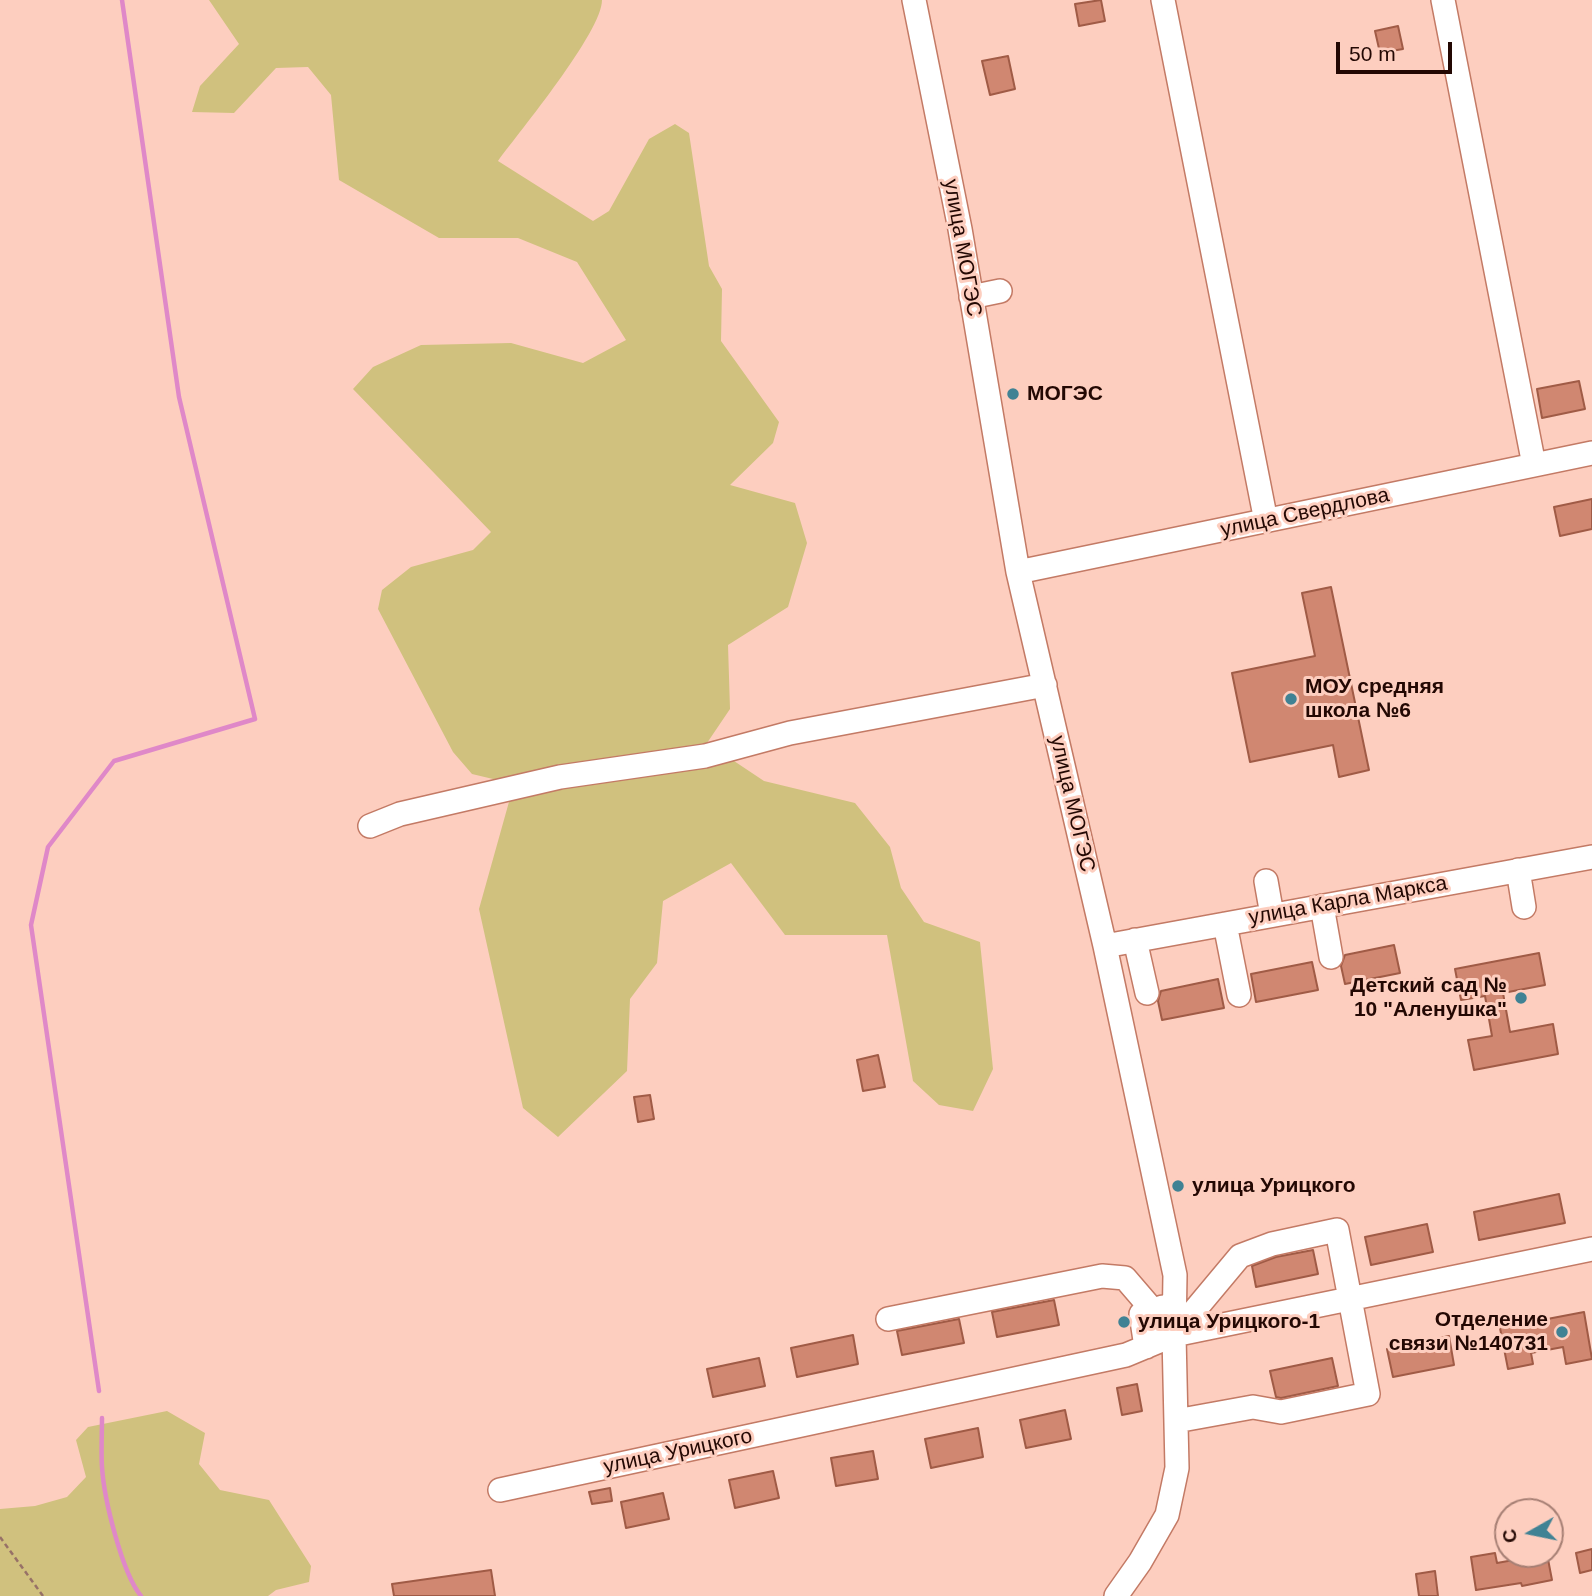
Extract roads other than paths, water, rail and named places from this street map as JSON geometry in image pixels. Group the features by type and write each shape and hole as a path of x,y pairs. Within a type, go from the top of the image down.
{"street":[{"name":"улица МОГЭС","path":"914,0 971,297 1018,572 1105,946 1175,1275 1164,1307 1174,1335 1177,1468 1167,1515 1140,1562 1116,1596"},
{"path":"1163,0 1266,521"},
{"path":"1443,0 1534,465"},
{"path":"971,297 1000,291"},
{"name":"улица Свердлова","path":"1018,572 1592,453"},
{"path":"370,826 400,814 560,778 705,756 790,733 1045,685"},
{"name":"улица Карла Маркса","path":"1105,946 1592,857"},
{"path":"1518,870 1524,907"},
{"path":"1266,881 1272,915"},
{"path":"1322,906 1331,957"},
{"path":"1225,924 1239,995"},
{"path":"1135,940 1147,993"},
{"path":"1174,1335 1240,1256 1272,1244 1337,1230 1368,1394 1282,1412 1253,1407 1176,1421"},
{"name":"улица Урицкого","path":"500,1490 1113,1358 1174,1335 1592,1249"},
{"path":"888,1319 1102,1276 1125,1278 1164,1307"},
{"path":"1146,1346 1141,1314 1164,1307"}],"waterway":[{"path":"99,1391 31,925 48,847 114,761 255,719 179,397 122,0"},
{"path":"102,1418 102,1467 110,1516 127,1571 141,1596"}],"place":[{"name":"МОГЭС","path":"1013,394"},
{"name":"МОУ средняя школа №6","path":"1291,699"},
{"name":"Детский сад № 10 \"Аленушка\"","path":"1521,998"},
{"name":"улица Урицкого","path":"1178,1186"},
{"name":"улица Урицкого-1","path":"1124,1322"},
{"name":"Отделение связи №140731","path":"1562,1332"}]}
